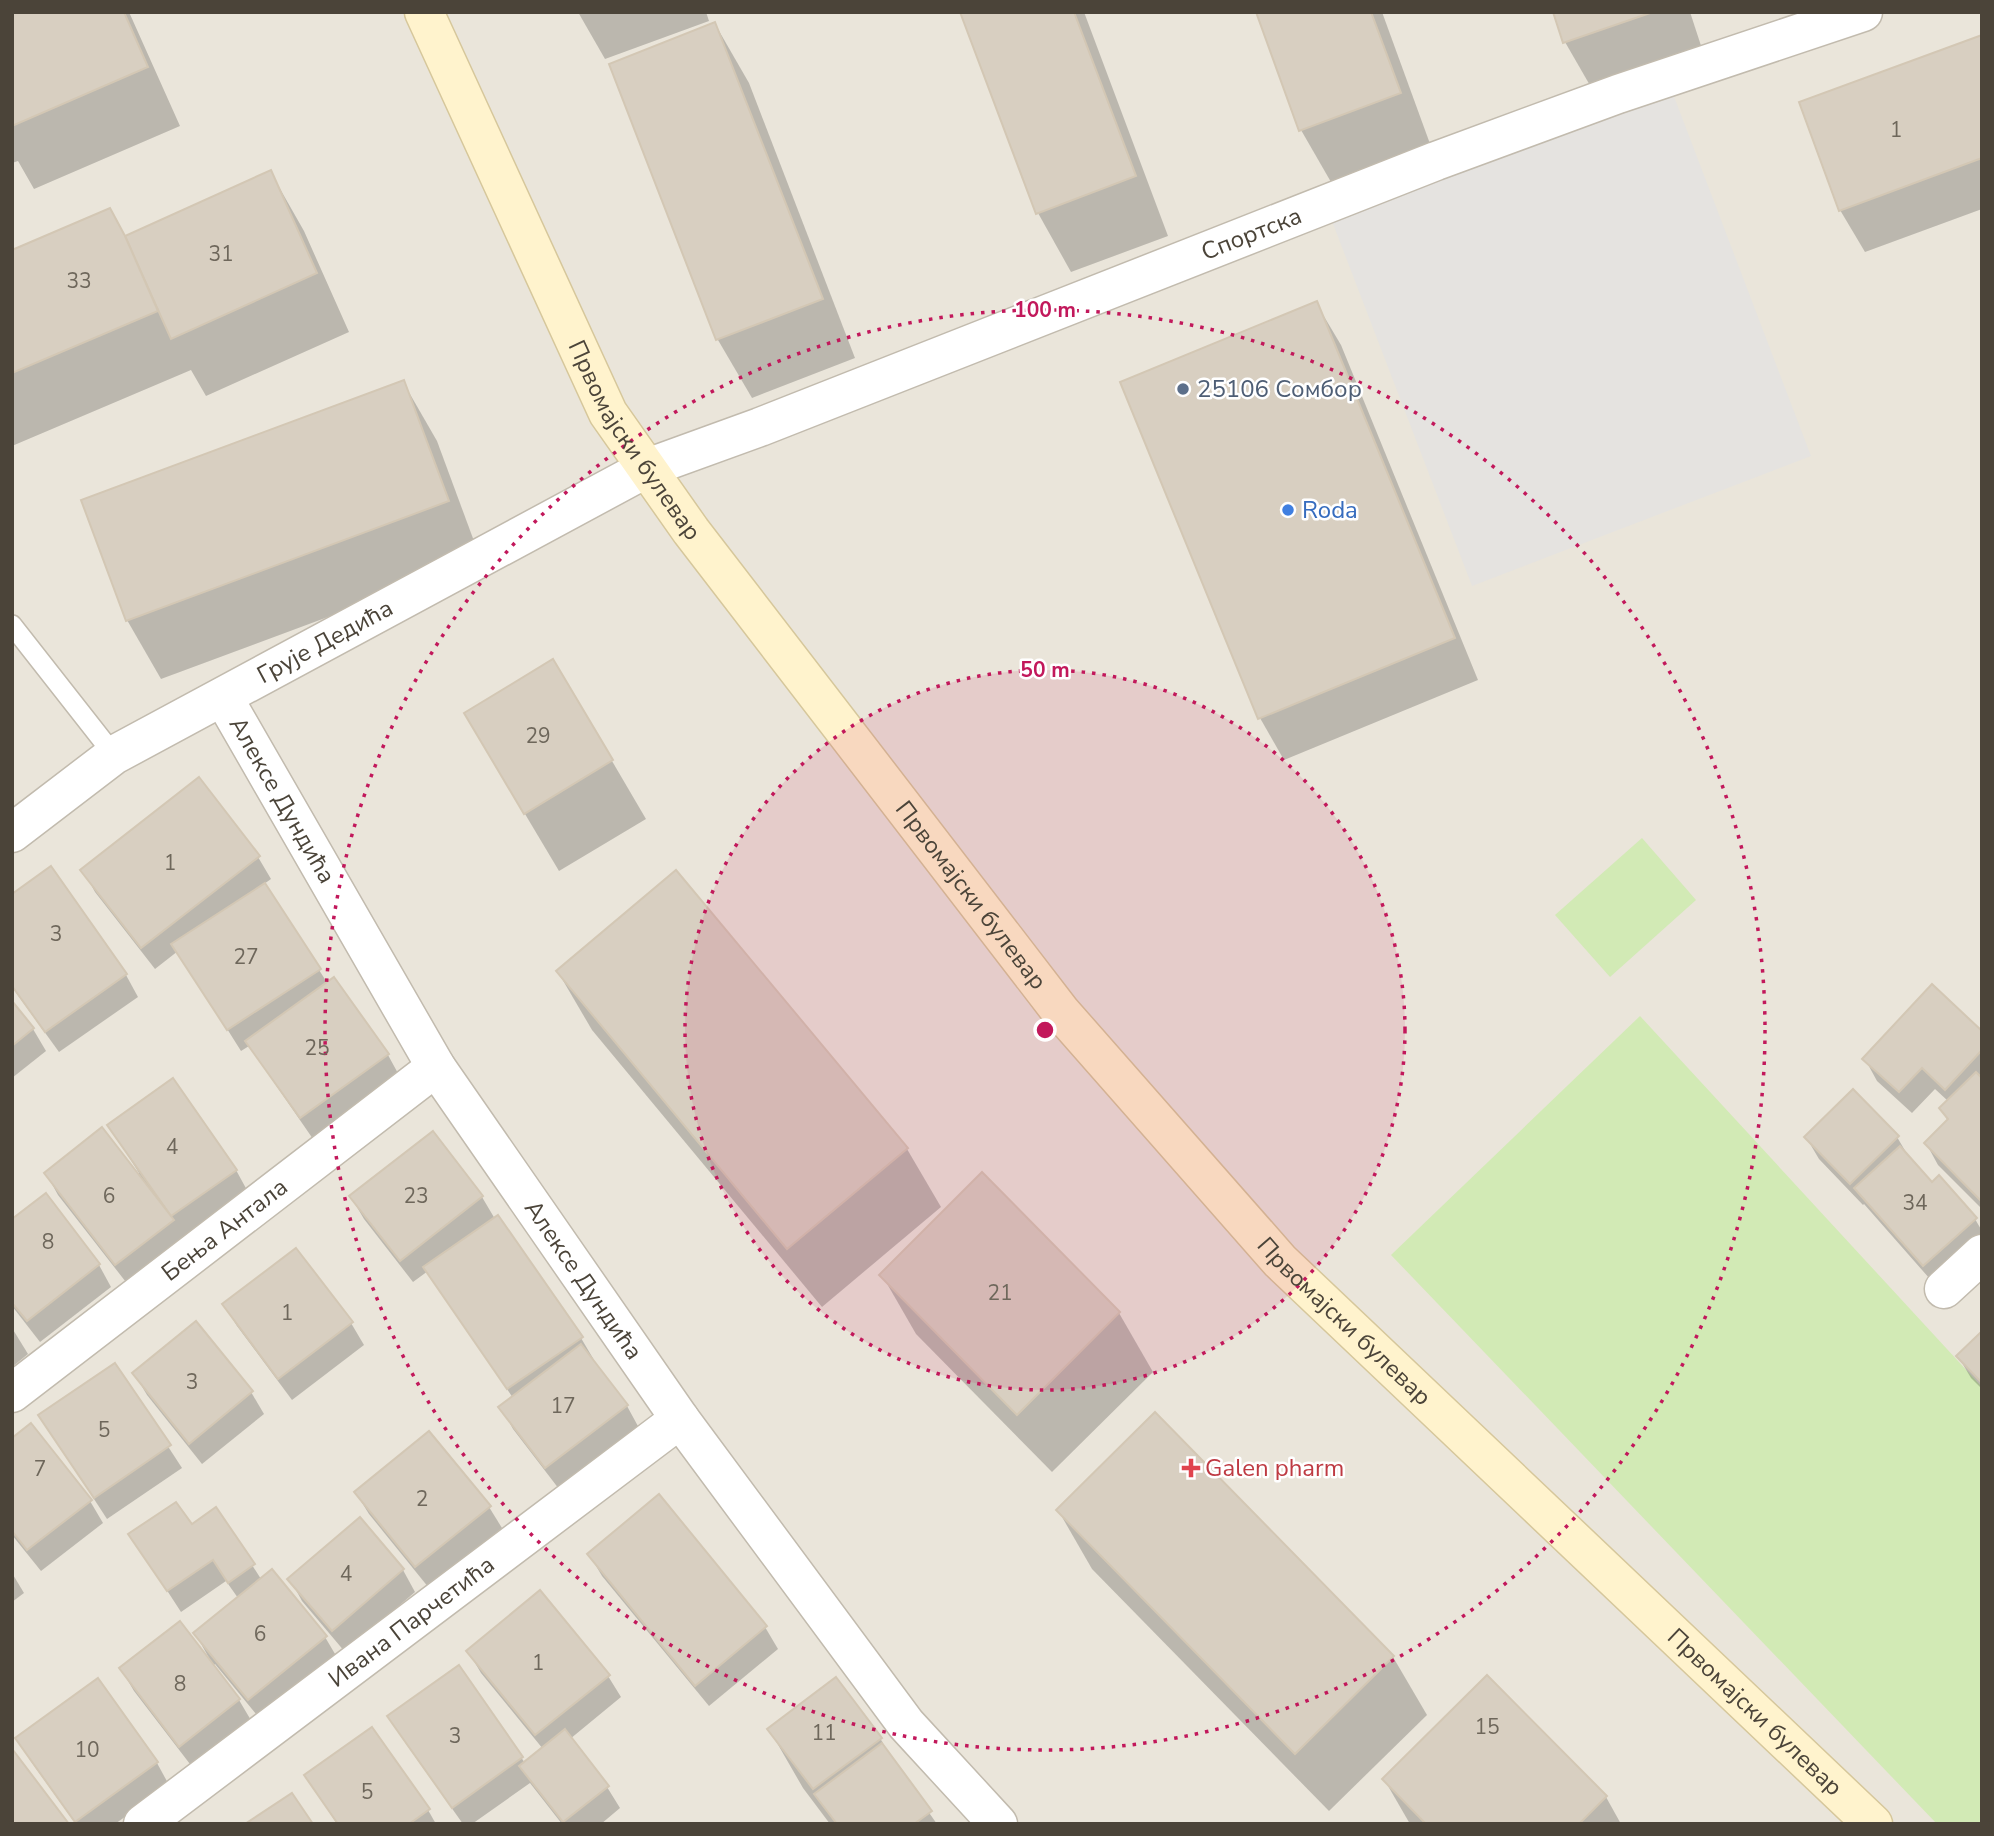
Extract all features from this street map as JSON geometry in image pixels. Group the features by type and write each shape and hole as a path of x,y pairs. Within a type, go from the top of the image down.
{"street":[{"name":"Првомајски булевар","path":"424,12 608,413 808,685 1061,1012 1280,1261 1873,1824"},
{"name":"Спортска","path":"647,468 760,428 1436,160 1618,94 1863,12"},
{"name":"Грује Дедића","path":"12,833 114,755 647,468"},
{"name":"Алексе Дундића","path":"223,697 436,1067 680,1419 906,1724 998,1824"},
{"name":"Бења Антала","path":"12,1393 436,1067"},
{"path":"1944,1289 1982,1254"},
{"name":"Ивана Парчетића","path":"143,1824 680,1419"}],"lane":[{"path":"12,625 114,755"}],"shaded area":[{"path":"12,12 1982,12 1982,1824 12,1824"},
{"path":"1670,86 1811,456 1472,586 1330,216"}],"green space":[{"path":"1642,838 1696,900 1610,977 1555,915"},
{"path":"1640,1016 1982,1387 1982,1824 1937,1824 1391,1255"}],"building":[{"path":"12,12 124,12 148,67 12,126"},
{"path":"960,12 1074,12 1136,176 1036,214"},
{"path":"1256,12 1371,12 1401,93 1299,131"},
{"path":"1553,12 1653,12 1563,43"},
{"path":"715,22 823,299 716,340 609,64"},
{"path":"1982,35 1982,158 1839,211 1799,102"},
{"path":"271,170 317,273 171,339 125,236"},
{"path":"110,208 158,311 12,373 12,250"},
{"name":"Roda","path":"1317,301 1455,638 1258,719 1120,382"},
{"path":"404,380 449,501 126,621 81,500"},
{"path":"553,659 613,760 524,814 464,713"},
{"path":"199,777 260,856 141,948 80,870"},
{"path":"51,866 127,974 45,1032 12,986 12,894"},
{"path":"676,870 908,1148 787,1249 556,971"},
{"path":"265,883 321,969 227,1030 171,944"},
{"path":"334,977 389,1054 300,1118 245,1041"},
{"path":"1932,984 1982,1031 1982,1050 1945,1090 1922,1068 1899,1092 1862,1059"},
{"path":"12,1001 34,1028 12,1046"},
{"path":"1976,1072 1982,1078 1982,1202 1924,1143 1948,1119 1939,1108"},
{"path":"173,1078 237,1170 171,1216 107,1125"},
{"path":"1853,1089 1899,1136 1850,1184 1804,1137"},
{"path":"102,1127 174,1220 115,1265 44,1173"},
{"path":"433,1131 483,1196 400,1261 349,1196"},
{"path":"1900,1146 1932,1182 1939,1175 1977,1218 1923,1266 1854,1188"},
{"path":"982,1172 1120,1312 1017,1415 879,1275"},
{"path":"46,1193 100,1264 27,1321 12,1303 12,1219"},
{"path":"498,1215 583,1337 507,1389 423,1267"},
{"path":"296,1248 353,1322 278,1379 222,1304"},
{"path":"196,1321 253,1391 189,1444 132,1373"},
{"path":"1982,1331 1982,1383 1956,1356"},
{"path":"581,1344 628,1405 545,1468 498,1407"},
{"path":"115,1363 171,1445 94,1498 38,1415"},
{"path":"1155,1412 1394,1656 1295,1754 1056,1510"},
{"path":"31,1423 92,1500 27,1550 12,1531 12,1438"},
{"path":"429,1431 491,1506 415,1567 354,1492"},
{"path":"659,1494 767,1626 695,1686 587,1554"},
{"path":"176,1502 192,1524 216,1507 255,1564 228,1583 213,1560 167,1591 128,1534"},
{"path":"360,1517 404,1569 332,1631 287,1579"},
{"path":"272,1569 327,1636 248,1700 193,1633"},
{"path":"540,1590 610,1675 535,1735 466,1651"},
{"path":"180,1621 240,1699 179,1747 119,1668"},
{"path":"459,1665 523,1757 452,1808 387,1716"},
{"path":"1487,1675 1607,1796 1579,1824 1426,1824 1382,1779"},
{"path":"836,1677 882,1738 813,1789 767,1729"},
{"path":"98,1678 158,1762 75,1822 15,1738"},
{"path":"372,1727 430,1809 409,1824 338,1824 304,1775"},
{"path":"565,1729 609,1786 563,1822 519,1766"},
{"path":"882,1743 932,1811 914,1824 837,1824 814,1794"},
{"path":"13,1750 69,1824 12,1824"},
{"path":"292,1793 313,1824 245,1824"}],"place":[{"name":"25106 Сомбор","path":"1183,389"},
{"name":"Roda","path":"1288,510"},
{"name":"Galen pharm","path":"1191,1468"}]}
